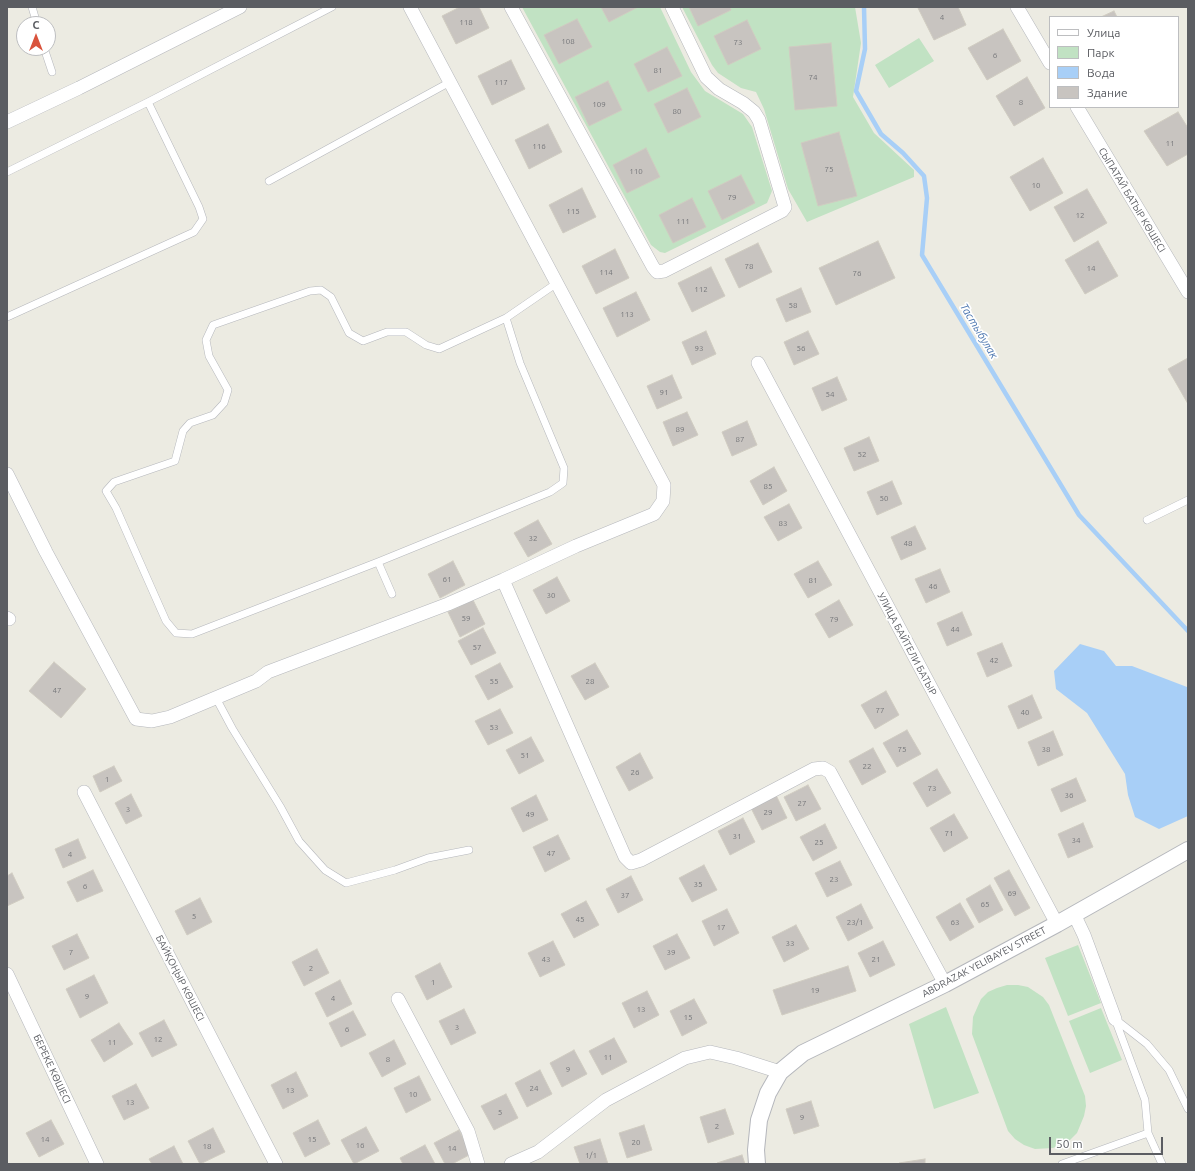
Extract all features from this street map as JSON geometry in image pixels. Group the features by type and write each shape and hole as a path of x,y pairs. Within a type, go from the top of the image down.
{"street":[{"path":"7,122 79,88 240,7"},
{"path":"7,474 46,552 136,719 152,721 170,717 256,682 268,672 448,604 576,546 654,514 663,501 664,485 410,7"},
{"path":"511,7 652,267 657,272 664,271 678,264 782,211 785,207 760,120 749,107 719,88 706,77 672,7"},
{"path":"1017,7 1049,60"},
{"name":"СЫПАТАЙ БАТЫР КӨШЕСІ","path":"1078,108 1188,292"},
{"name":"УЛИЦА БАЙТЕЛИ БАТЫР","path":"758,363 1057,924"},
{"path":"503,580 625,857 631,863 640,860 814,769 823,768 830,772 945,984"},
{"name":"БАЙҚОҢЫР КӨШЕСІ","path":"84,792 276,1164"},
{"name":"ABDRAZAK YELIBAYEV STREET","path":"780,1072 803,1053 945,984 1057,924 1188,850"},
{"path":"1074,914 1084,935 1115,1019"},
{"name":"БЕРЕКЕ КӨШЕСІ","path":"7,974 97,1164"},
{"path":"398,999 468,1131 478,1164"},
{"path":"511,1164 539,1158 606,1100 685,1058 710,1052 736,1058 780,1072 768,1093 760,1120 756,1150 757,1164"}],"lane":[{"path":"7,172 148,102 332,7"},
{"path":"47,56 52,72"},
{"path":"269,181 450,82"},
{"path":"7,318 194,232 203,219 199,207 148,102"},
{"path":"506,318 520,362 564,468 563,483 550,492 378,562 192,634 176,633 166,621 116,508 106,491 114,482 175,461 183,431 186,427 190,423 213,415 224,403 228,390 209,356 206,340 212,325 310,291 321,290 331,297 349,333 363,341 387,332 406,332 426,345 439,349 506,318 557,283"},
{"path":"1147,520 1188,500"},
{"path":"378,562 392,594"},
{"path":"216,698 236,735 280,806 299,841 325,870 346,883 395,870 428,858 469,850"},
{"path":"1115,1019 1147,1044 1169,1070 1188,1109"},
{"path":"1115,1019 1145,1100 1148,1133 1162,1164"},
{"path":"1062,1164 1148,1133"}],"green space":[{"path":"522,7 660,7 691,72 705,91 743,114 752,127 772,191 767,203 665,253 660,252 651,245"},
{"path":"682,7 855,7 861,43 853,97 874,133 914,170 914,177 807,222 788,189 764,109 756,92 741,88 718,73 712,65"},
{"path":"919,38 934,61 889,88 875,65"},
{"path":"1078,945 1101,1003 1068,1016 1045,958"},
{"path":"1007,985 1028,987 1043,997 1049,1005 1085,1096 1086,1106 1084,1116 1077,1133 1069,1141 1053,1148 1035,1149 1024,1145 1015,1139 1008,1131 972,1034 973,1017 981,999 988,992"},
{"path":"946,1007 979,1093 934,1109 909,1024"},
{"path":"1101,1008 1122,1060 1090,1073 1069,1021"}],"water":[{"path":"1080,644 1104,651 1116,666 1132,666 1187,687 1188,816 1159,829 1135,817 1128,795 1125,774 1087,713 1056,689 1054,671"}],"building":[{"path":"460,7 479,7 489,28 456,44 442,16"},
{"path":"601,7 638,7 609,22"},
{"path":"689,7 730,7 731,10 698,26"},
{"path":"958,7 966,25 934,40 918,8"},
{"path":"1114,11 1116,16 1103,16"},
{"path":"577,19 592,47 559,64 544,35"},
{"path":"747,20 761,49 728,65 714,36"},
{"path":"1003,29 1021,61 987,80 968,48"},
{"path":"831,43 837,106 795,110 789,47"},
{"path":"667,47 682,76 648,92 634,64"},
{"path":"511,60 525,89 492,105 478,76"},
{"path":"1027,77 1045,108 1014,126 996,96"},
{"path":"608,81 622,110 589,126 575,97"},
{"path":"687,88 701,117 668,133 654,104"},
{"path":"1178,112 1188,128 1188,154 1167,166 1144,131"},
{"path":"548,124 562,152 529,169 515,140"},
{"path":"839,132 857,196 818,206 801,143"},
{"path":"646,148 660,177 627,193 613,165"},
{"path":"1043,158 1063,193 1030,211 1010,177"},
{"path":"741,175 755,203 722,220 708,191"},
{"path":"582,188 596,217 563,233 549,205"},
{"path":"1087,189 1107,223 1074,242 1054,207"},
{"path":"692,198 706,227 673,243 659,215"},
{"path":"878,241 895,278 836,305 819,268"},
{"path":"1098,241 1118,276 1085,294 1065,260"},
{"path":"758,243 772,272 739,288 725,259"},
{"path":"615,249 629,278 596,294 582,266"},
{"path":"711,267 725,296 692,312 678,283"},
{"path":"801,288 811,312 786,322 776,299"},
{"path":"636,292 650,320 617,337 603,308"},
{"path":"706,331 716,354 692,365 682,342"},
{"path":"808,331 819,354 794,365 784,342"},
{"path":"1188,358 1188,404 1168,369"},
{"path":"672,375 682,398 657,409 647,386"},
{"path":"837,377 847,400 822,411 812,388"},
{"path":"687,412 698,435 673,446 663,422"},
{"path":"747,421 757,445 732,456 722,432"},
{"path":"869,437 879,461 854,471 844,448"},
{"path":"774,467 787,491 763,505 750,481"},
{"path":"892,481 902,504 877,515 867,492"},
{"path":"789,504 802,528 778,541 764,517"},
{"path":"538,520 552,544 528,557 514,533"},
{"path":"915,526 926,549 901,560 891,537"},
{"path":"453,561 465,585 440,598 428,574"},
{"path":"818,561 832,585 808,598 794,574"},
{"path":"940,569 950,592 926,603 915,579"},
{"path":"557,577 570,601 546,614 533,590"},
{"path":"473,600 485,624 460,637 448,612"},
{"path":"839,600 853,625 829,638 815,614"},
{"path":"962,612 972,635 947,646 937,623"},
{"path":"483,628 496,653 471,665 458,641"},
{"path":"1002,643 1012,666 987,677 977,653"},
{"path":"54,662 86,689 61,718 29,691"},
{"path":"500,663 513,687 488,700 475,676"},
{"path":"595,663 609,687 585,700 571,676"},
{"path":"886,691 899,715 875,729 861,705"},
{"path":"1032,695 1042,718 1018,729 1008,706"},
{"path":"500,709 513,733 488,745 475,721"},
{"path":"907,730 921,754 897,767 883,743"},
{"path":"1053,731 1063,755 1038,766 1028,742"},
{"path":"531,737 544,761 519,774 506,750"},
{"path":"873,748 886,772 862,785 849,761"},
{"path":"640,753 653,778 629,791 616,767"},
{"path":"114,766 122,781 100,792 93,776"},
{"path":"937,769 951,793 927,807 913,783"},
{"path":"1076,778 1086,801 1061,812 1051,789"},
{"path":"808,785 821,809 796,821 784,797"},
{"path":"775,793 787,818 762,830 750,806"},
{"path":"131,794 142,816 126,824 115,803"},
{"path":"536,795 548,820 523,832 511,808"},
{"path":"954,814 968,838 944,852 930,828"},
{"path":"743,818 755,842 730,855 718,831"},
{"path":"1083,823 1093,847 1068,858 1058,834"},
{"path":"825,824 837,848 813,861 800,837"},
{"path":"558,835 570,859 545,872 533,847"},
{"path":"78,839 86,858 63,868 55,849"},
{"path":"840,861 852,885 827,897 815,873"},
{"path":"704,865 717,890 692,902 679,878"},
{"path":"93,870 103,891 77,902 67,882"},
{"path":"1009,870 1030,908 1015,916 994,878"},
{"path":"12,873 24,898 7,906 7,876"},
{"path":"631,876 643,900 618,913 606,889"},
{"path":"990,885 1003,910 979,923 966,899"},
{"path":"200,898 212,922 187,935 175,911"},
{"path":"586,901 599,925 574,938 561,914"},
{"path":"960,903 974,927 950,941 936,917"},
{"path":"861,904 873,928 848,941 836,917"},
{"path":"727,909 739,933 714,946 702,921"},
{"path":"796,925 809,949 784,962 772,937"},
{"path":"77,934 89,958 64,970 52,946"},
{"path":"677,934 690,958 665,970 653,946"},
{"path":"553,941 565,965 540,977 528,953"},
{"path":"883,941 895,965 870,977 858,953"},
{"path":"317,949 329,973 304,986 292,962"},
{"path":"440,963 452,987 427,1000 415,976"},
{"path":"848,966 856,991 782,1015 773,990"},
{"path":"94,975 108,1003 80,1018 66,989"},
{"path":"340,980 352,1004 327,1017 315,993"},
{"path":"647,991 659,1015 634,1028 622,1003"},
{"path":"694,999 707,1023 682,1036 670,1011"},
{"path":"464,1009 476,1033 451,1045 439,1021"},
{"path":"353,1011 366,1035 341,1047 329,1023"},
{"path":"164,1020 177,1045 152,1057 139,1033"},
{"path":"119,1023 133,1044 104,1062 91,1040"},
{"path":"614,1038 627,1062 602,1075 589,1051"},
{"path":"394,1040 406,1064 382,1077 369,1053"},
{"path":"574,1050 587,1074 562,1087 550,1063"},
{"path":"540,1070 552,1094 527,1107 515,1083"},
{"path":"296,1072 308,1096 283,1109 271,1085"},
{"path":"419,1076 431,1100 406,1113 394,1088"},
{"path":"136,1084 149,1108 124,1120 112,1096"},
{"path":"506,1094 518,1118 494,1130 481,1106"},
{"path":"811,1101 819,1126 794,1134 786,1109"},
{"path":"725,1109 734,1134 708,1143 700,1117"},
{"path":"51,1120 64,1144 39,1157 26,1133"},
{"path":"318,1120 330,1144 305,1157 293,1133"},
{"path":"644,1125 652,1150 627,1158 619,1133"},
{"path":"366,1127 379,1151 354,1164 341,1140"},
{"path":"213,1128 225,1152 200,1164 188,1141"},
{"path":"459,1130 471,1154 452,1164 445,1164 434,1143"},
{"path":"600,1139 608,1164 580,1164 574,1147"},
{"path":"425,1145 435,1164 403,1164 400,1158"},
{"path":"174,1146 183,1164 152,1164 149,1159"},
{"path":"742,1155 745,1164 717,1164 717,1163"},
{"path":"925,1159 925,1164 899,1164 899,1163"}],"waterway":[{"name":"Тастыбулак","path":"864,7 865,49 856,91 881,134 903,153 924,176 927,198 922,255 1079,515 1188,631"}]}
